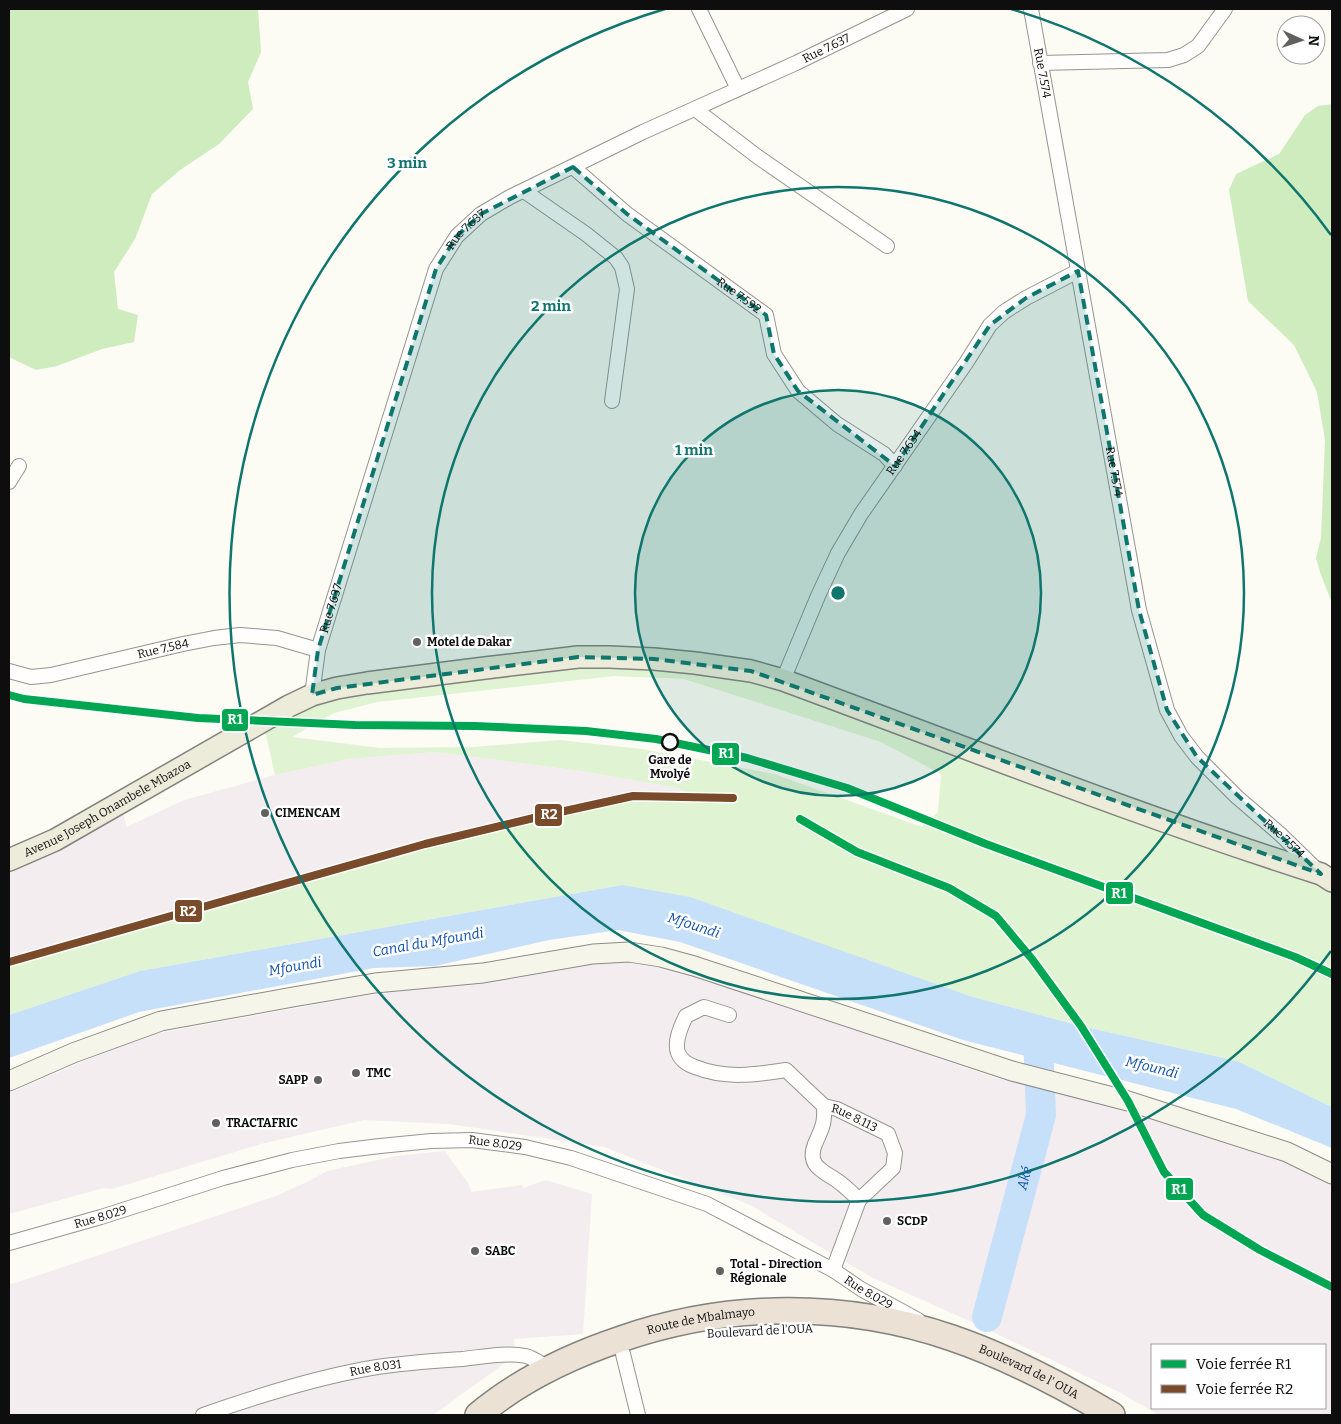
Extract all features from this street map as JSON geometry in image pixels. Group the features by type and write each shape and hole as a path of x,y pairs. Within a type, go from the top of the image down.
{"highway":[{"name":"Route de Mbalmayo","path":"478,1415 518,1386 593,1348 683,1321 718,1314 776,1311 854,1315 899,1323 947,1337"},
{"name":"Boulevard de l'OUA","path":"506,1415 544,1389 567,1377 623,1354 688,1336 727,1330 822,1328 947,1337"},
{"name":"Boulevard de l' OUA","path":"947,1337 1017,1364 1084,1407 1112,1415"}],"main road":[{"name":"Avenue Joseph Onambele Mbazoa","path":"9,860 55,840 289,706 312,696 367,683 578,657 609,656 662,660 751,671 783,680 1106,800 1327,878"},
{"path":"9,1080 73,1053 161,1021 225,1008 375,983 483,973 594,954 629,952 660,957 694,966 1012,1070 1128,1101 1287,1152 1332,1174"}],"street":[{"path":"699,9 738,89"},
{"name":"Rue 7.637","path":"312,696 318,650 436,269 457,236 481,214 524,191 907,9"},
{"name":"Rue 7.574","path":"1031,9 1139,610 1167,710 1181,736 1196,757 1237,797 1327,878"},
{"path":"1040,62 1168,60 1176,58 1198,46 1225,9"},
{"path":"695,109 758,156 887,246"},
{"name":"Rue 7.592","path":"573,167 628,214 766,315 774,354 798,391 837,424 884,454 895,466"},
{"path":"524,191 586,234 616,258 622,267 627,289 612,401"},
{"name":"Rue 7.634","path":"783,680 838,553 861,514 966,363 990,325 1004,312 1026,298 1078,271"},
{"path":"9,482 19,466"},
{"name":"Rue 7.584","path":"9,671 31,677 51,675 183,644 240,635 277,638 318,650"},
{"name":"Rue 8.113","path":"729,1015 704,1007 686,1016 678,1032 678,1051 684,1062 709,1072 738,1076 786,1070 824,1106 837,1108 888,1134 895,1153 893,1168 860,1200 832,1270"},
{"path":"824,1106 825,1119 812,1155 819,1170 839,1182 860,1200"},
{"name":"Rue 8.029","path":"9,1243 100,1217 223,1178 292,1160 339,1151 380,1146 431,1141 472,1140 525,1147 571,1158 708,1204 832,1270 861,1290 947,1337"},
{"path":"623,1354 638,1415"},
{"name":"Rue 8.031","path":"203,1415 238,1402 318,1379 371,1368 487,1356 521,1356 529,1357 550,1369"}],"highlighted area":[{"path":"573,167 627,214 766,315 774,354 798,391 895,466 990,325 1026,298 1078,271 1139,610 1167,710 1197,757 1321,874 751,671 654,659 578,657 337,688 312,695 318,650 436,269 457,236 481,214"}],"shaded area":[{"path":"435,752 581,771 678,788 698,797 633,796 542,816 237,896 9,962 9,869 52,850 123,814 127,827 184,800 275,775 349,759"},
{"path":"629,960 691,974 996,1078 1075,1092 1332,1176 1332,1415 1159,1415 1119,1392 974,1323 871,1277 750,1205 604,1147 449,1124 364,1120 261,1144 112,1189 104,1188 9,1214 9,1093 143,1036 362,996 566,966"},
{"path":"445,1151 470,1186 471,1192 522,1185 523,1188 546,1180 592,1194 583,1334 514,1339 516,1362 510,1361 505,1363 433,1415 9,1415 9,1283 12,1284 276,1196 327,1171 396,1156"}],"green space":[{"path":"9,9 258,9 261,52 248,82 253,109 219,144 180,170 152,194 135,239 114,272 118,309 138,315 134,342 102,349 57,366 36,370 9,357"},
{"path":"1332,104 1332,603 1316,558 1321,538 1325,440 1317,392 1294,345 1248,301 1229,190 1236,174 1279,154 1305,115 1318,106"},
{"path":"542,661 751,671 1332,881 1332,1107 1237,1061 1081,1026 973,997 856,956 622,885 140,971 9,1015 9,962 425,844 633,796 697,797 678,788 581,771 435,752 349,759 275,775 263,721 289,706","holes":["615,676 684,679 881,742 941,774 938,812 922,827 774,774 642,749 559,740 473,747 380,748 292,737 334,713 377,702"]}],"water":[{"path":"622,885 690,897 973,997 1081,1026 1237,1061 1332,1107 1332,1148 1236,1109 963,1040 680,942 618,930 549,940 435,966 374,968 139,1012 9,1058 9,1015 140,971"}],"waterway":[{"name":"Aké","path":"987,1317 1041,1115 1038,1037"}],"railway":[{"path":"9,962 425,844 542,816 633,796 733,798"},
{"path":"800,819 857,852 949,888 996,916 1032,959 1081,1026 1128,1101 1164,1172 1203,1215 1260,1250 1332,1287"}],"rail line":[{"name":"R1","path":"9,695 24,699 198,718 355,725 475,726 586,731 656,739 747,758 847,788 986,844 1295,957 1332,974"},
{"name":"R2","path":"9,962 425,844 542,816 633,796 733,798"},
{"name":"R1","path":"800,819 857,852 949,888 996,916 1032,959 1081,1026 1128,1101 1164,1172 1203,1215 1260,1250 1332,1287"}],"place":[{"name":"Motel de Dakar","path":"417,642"},
{"name":"Gare de Mvolyé","path":"670,742"},
{"name":"CIMENCAM","path":"265,813"},
{"name":"TMC","path":"356,1073"},
{"name":"SAPP","path":"318,1080"},
{"name":"TRACTAFRIC","path":"216,1123"},
{"name":"SCDP","path":"887,1221"},
{"name":"SABC","path":"475,1251"},
{"name":"Total - Direction Régionale","path":"720,1271"}],"water label":[{"name":"Mfoundi","path":"694,925"},
{"name":"Canal du Mfoundi","path":"428,942"},
{"name":"Mfoundi","path":"295,966"},
{"name":"Mfoundi","path":"1152,1067"}]}
